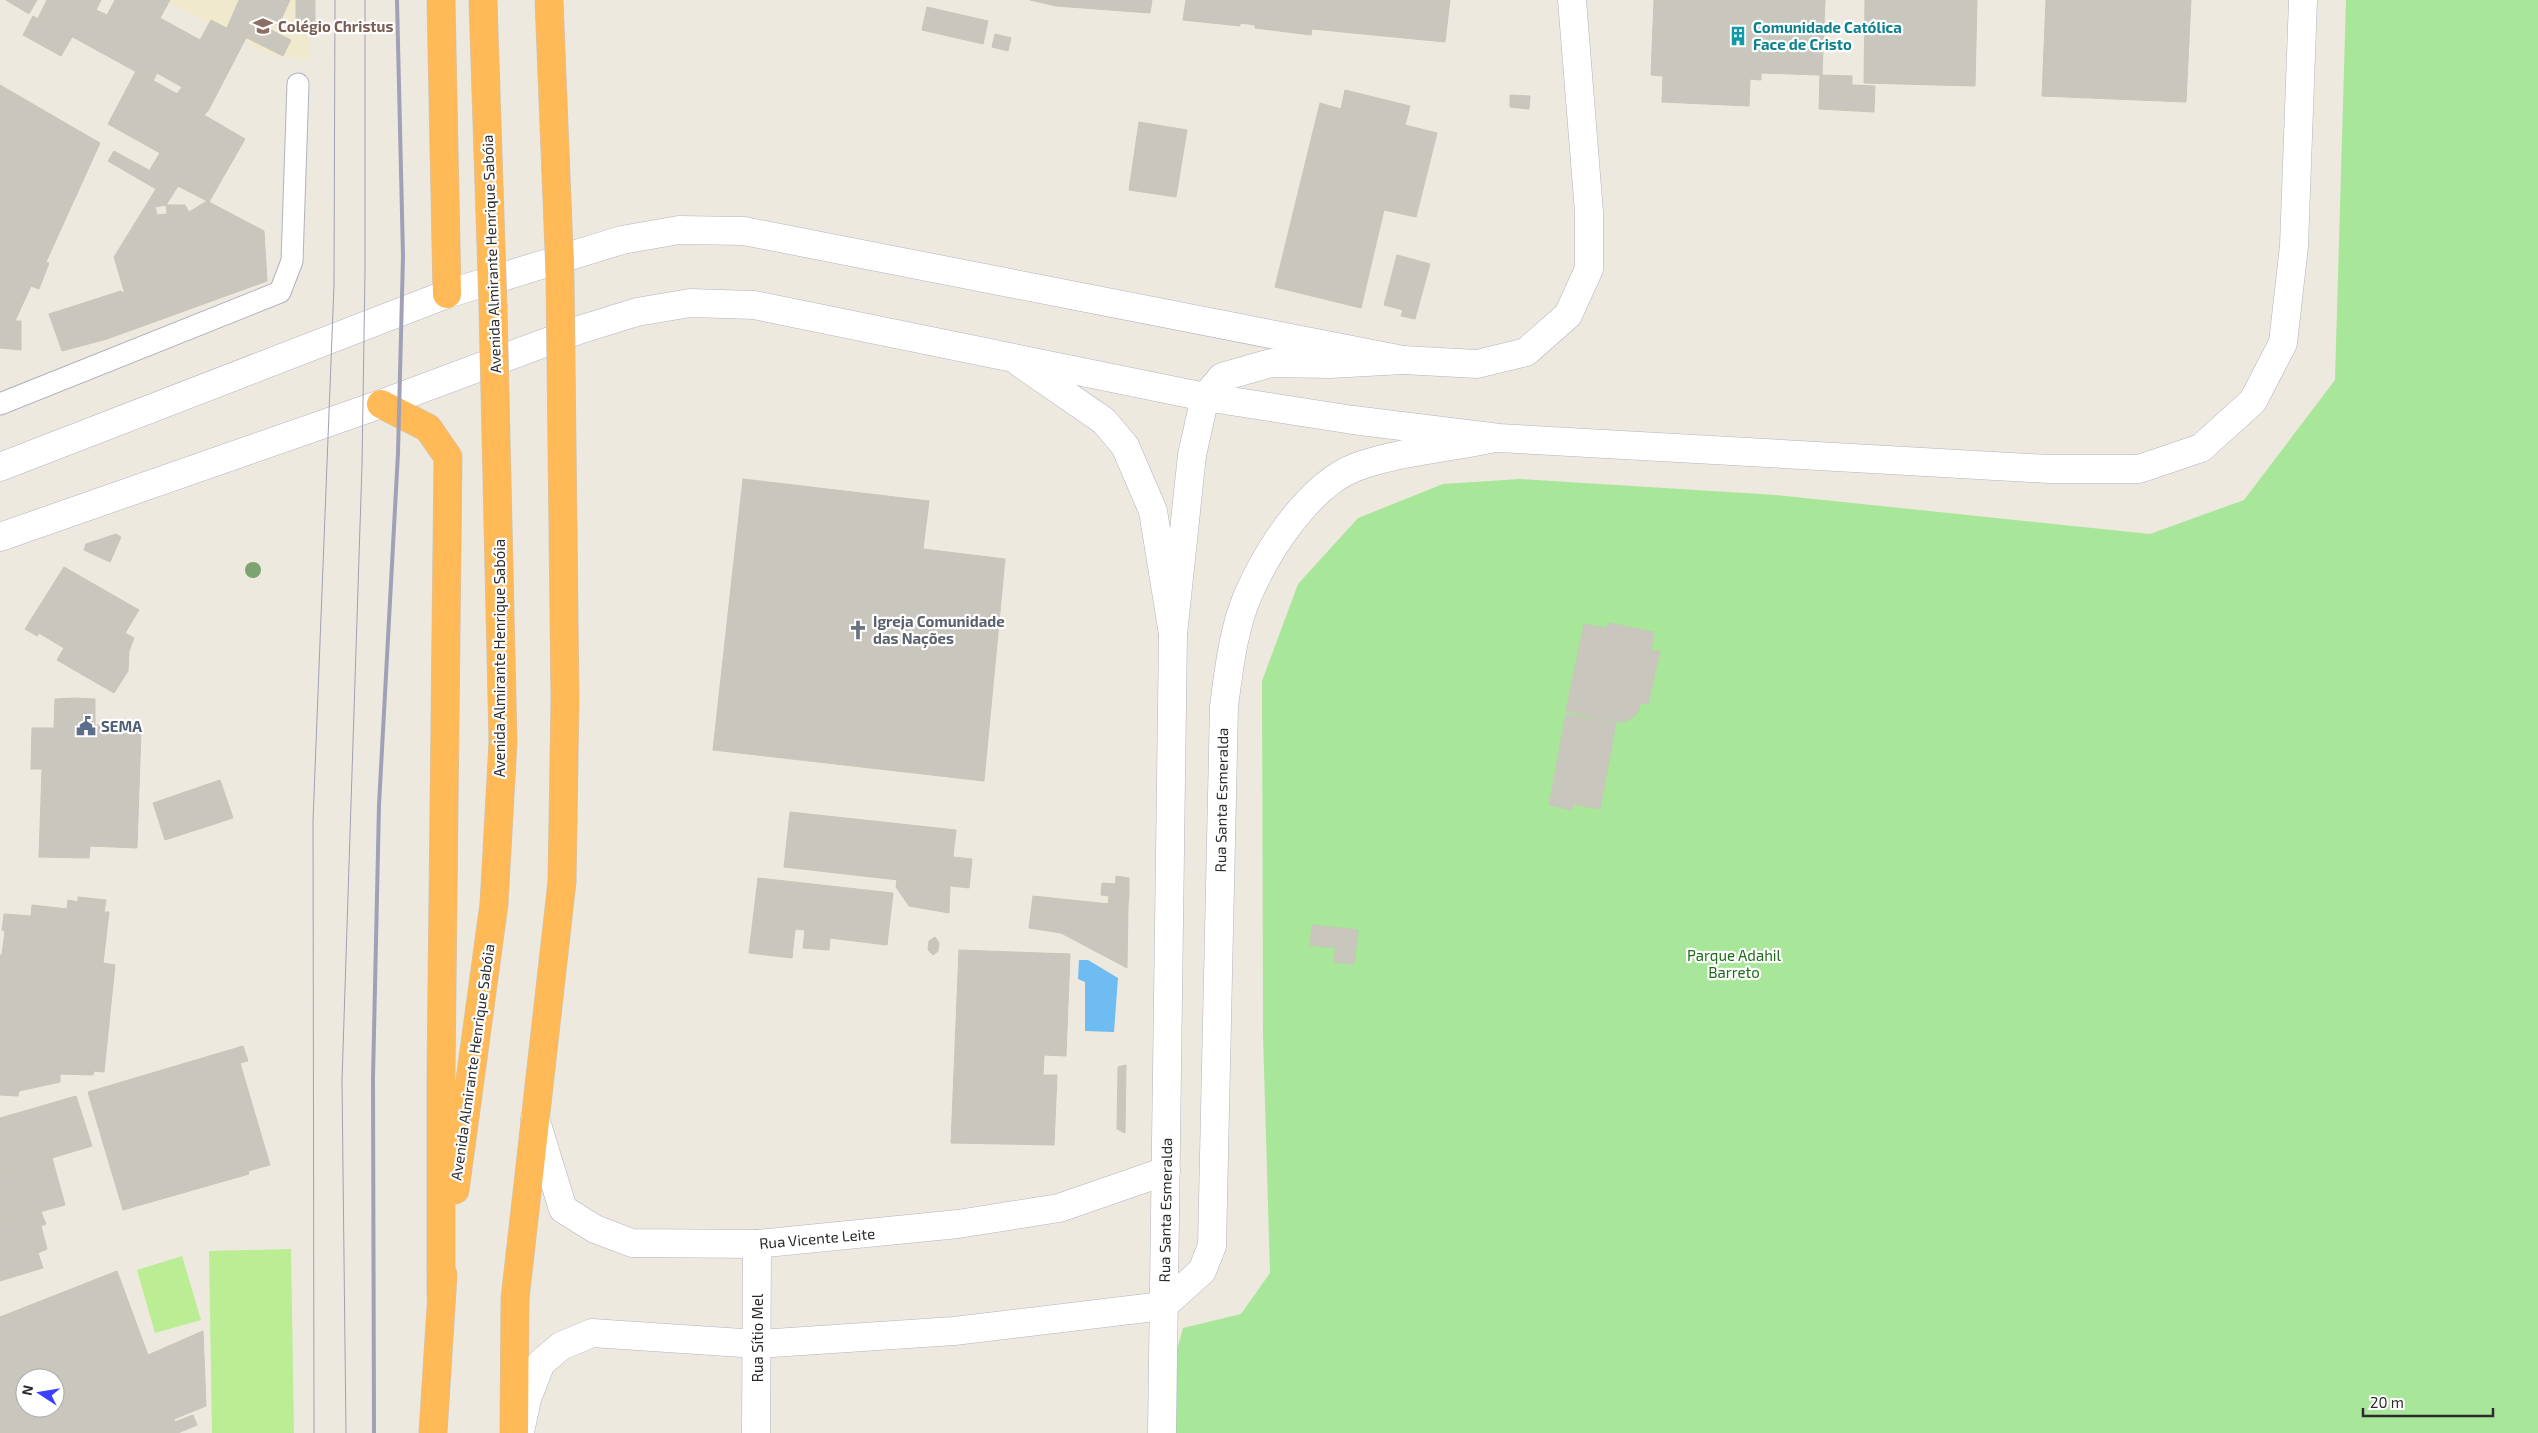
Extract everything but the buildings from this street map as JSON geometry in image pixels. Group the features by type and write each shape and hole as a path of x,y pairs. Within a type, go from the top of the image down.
{"highway":[{"path":"441,0 447,294"},
{"name":"Avenida Almirante Henrique Sabóia","path":"433,1433 441,1294 494,904 502,742 493,307 483,0"},
{"path":"514,1433 515,1299 562,882 565,700 560,275 549,0"},
{"path":"381,404 428,428 448,457 441,1075 441,1294"}],"street":[{"path":"1205,398 1222,377 1271,363 1330,364 1403,360 1477,364 1526,352 1568,315 1589,269 1588,212 1572,0"},
{"path":"0,537 381,404 579,330 637,312 690,303 754,305 1205,398 1353,420 1499,438 2049,469 2139,470 2201,448 2253,401 2283,343 2294,246 2303,0"},
{"path":"0,467 447,294 622,240 678,230 744,231 1403,360"},
{"path":"1008,356 1104,420 1124,446 1153,511 1173,634"},
{"name":"Rua Santa Esmeralda","path":"1162,1433 1173,634 1192,456 1205,398"},
{"name":"Rua Santa Esmeralda","path":"1163,1306 1202,1271 1212,1246 1224,706 1231,651 1248,596 1279,536 1313,495 1354,468 1394,457 1499,438"},
{"name":"Rua Vicente Leite","path":"536,1118 564,1208 595,1229 632,1243 757,1244 958,1224 1059,1208 1166,1171"},
{"name":"Rua Sítio Mel","path":"756,1433 757,1244"},
{"path":"520,1433 527,1399 541,1363 561,1346 592,1333 757,1344 954,1331 1163,1306"}],"lane":[{"path":"0,404 280,292 292,261 298,84"}],"shaded area":[{"name":"Colégio Christus","path":"165,0 310,0 310,61 266,53"}],"green space":[{"name":"Parque Adahil Barreto","path":"2346,0 2538,0 2538,1433 1170,1433 1169,1379 1183,1328 1241,1314 1270,1273 1263,1035 1262,681 1298,584 1358,518 1443,484 1520,479 1776,495 2150,534 2244,500 2335,380"},
{"path":"291,1249 294,1433 212,1433 209,1251"},
{"path":"182,1256 201,1320 155,1333 137,1270"}],"water":[{"path":"1079,960 1088,960 1118,978 1114,1032 1085,1031 1085,982 1078,979"}],"tram line":[{"path":"314,1433 313,821 334,285 335,0"},
{"path":"346,1433 342,1081 362,465 365,272 365,0"}],"railway":[{"path":"374,1433 373,1078 379,805 398,453 403,256 397,0"}],"place":[{"name":"Colégio Christus","path":"263,26"},
{"name":"Comunidade Católica Face de Cristo","path":"1738,36"},
{"name":"Igreja Comunidade das Nações","path":"858,630"},
{"name":"SEMA","path":"86,726"}]}
